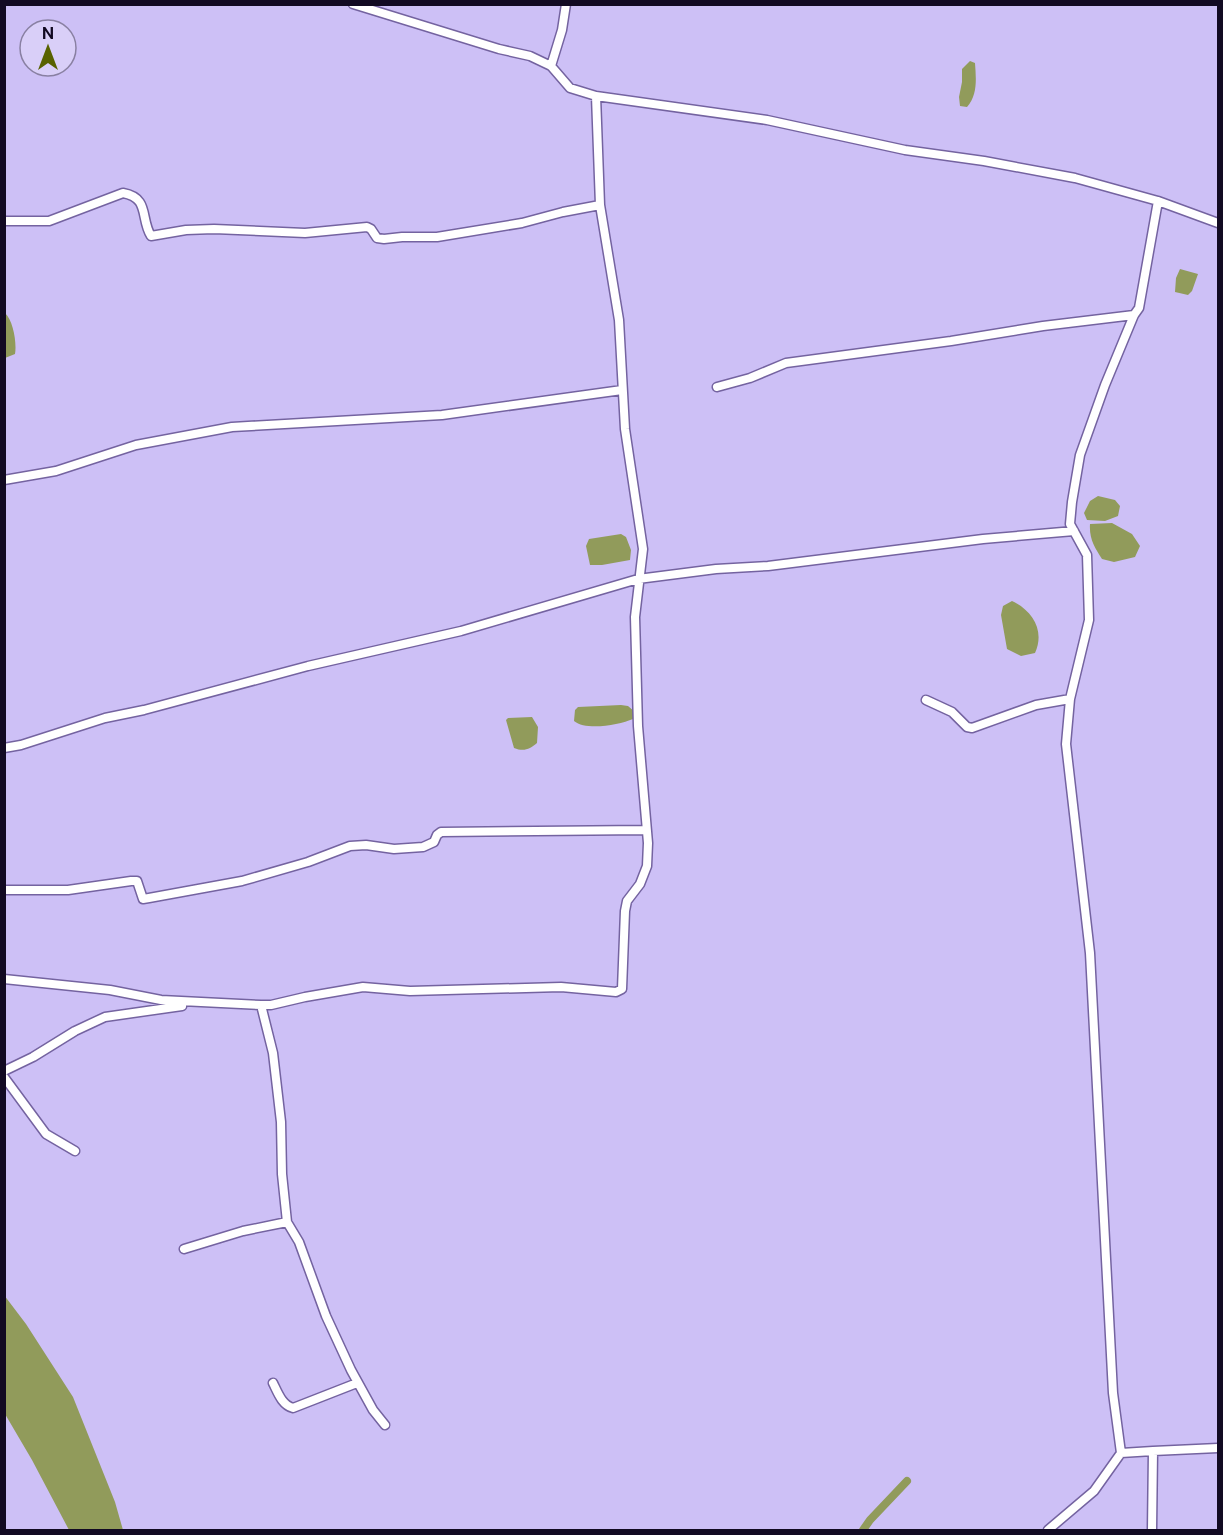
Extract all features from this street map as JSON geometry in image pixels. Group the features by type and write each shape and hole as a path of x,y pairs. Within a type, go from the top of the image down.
{"street":[{"path":"354,4 499,49 530,56 551,66 570,88 596,96 767,120 905,150 984,161 1075,178 1158,201 1218,223"},
{"path":"551,66 562,30 566,4"},
{"path":"4,979 110,990 161,1000 261,1005 272,1005 363,987 411,991 561,987 616,992 622,989 625,911 627,902 640,884 647,866 638,726 635,617 643,549 630,469 622,390 619,320 600,205 596,96"},
{"path":"4,221 49,221 123,193 130,194 145,209 144,216 151,236 186,230 306,233 367,227 377,238 384,239 437,237 522,223 600,205"},
{"path":"1048,1530 1094,1491 1121,1453 1112,1381 1090,953 1066,744 1070,699 1089,620 1087,555 1070,524 1080,455 1105,385 1139,308 1158,201"},
{"path":"717,387 750,378 786,363 1134,315"},
{"path":"4,480 56,471 136,445 232,427 418,417 622,390"},
{"path":"4,748 21,745 105,718 144,710 308,666 461,631 638,579 716,569 768,566 983,539 1074,531"},
{"path":"926,699 952,712 967,727 972,728 1036,705 1070,699"},
{"path":"4,890 68,890 137,881 142,899 242,881 308,862 350,846 423,848 434,842 436,835 441,832 646,830"},
{"path":"4,1071 105,1017 197,1003"},
{"path":"261,1005 273,1053 281,1122 282,1174 287,1222 299,1242 326,1316 357,1383 385,1425"},
{"path":"4,1077 46,1134 75,1151"},
{"path":"184,1249 243,1231 287,1222"},
{"path":"273,1383 286,1405 293,1408 357,1383"},
{"path":"1121,1453 1218,1448"},
{"path":"1152,1530 1153,1451"}],"shaded area":[{"path":"970,61 975,63 975,92 967,107 960,106 962,69"},
{"path":"1180,269 1198,274 1192,291 1188,295 1175,292 1176,278"},
{"path":"5,313 15,338 15,354 5,358"},
{"path":"1098,496 1115,500 1120,506 1118,516 1105,521 1087,520 1084,513 1090,501"},
{"path":"1112,523 1132,534 1140,546 1135,557 1114,562 1102,559 1092,539 1090,524"},
{"path":"621,534 626,537 631,550 630,560 590,565 586,546 589,539"},
{"path":"1012,601 1026,610 1035,623 1039,637 1035,653 1021,656 1007,649 1001,615 1003,606"},
{"path":"628,706 635,712 633,719 611,725 594,726 586,726 574,721 575,710 578,707"},
{"path":"532,717 538,727 537,743 527,749 514,748 506,720"},
{"path":"4,1295 26,1324 73,1397 115,1502 123,1530 69,1530 5,1414"}],"waterway":[{"path":"863,1530 907,1481"}]}
